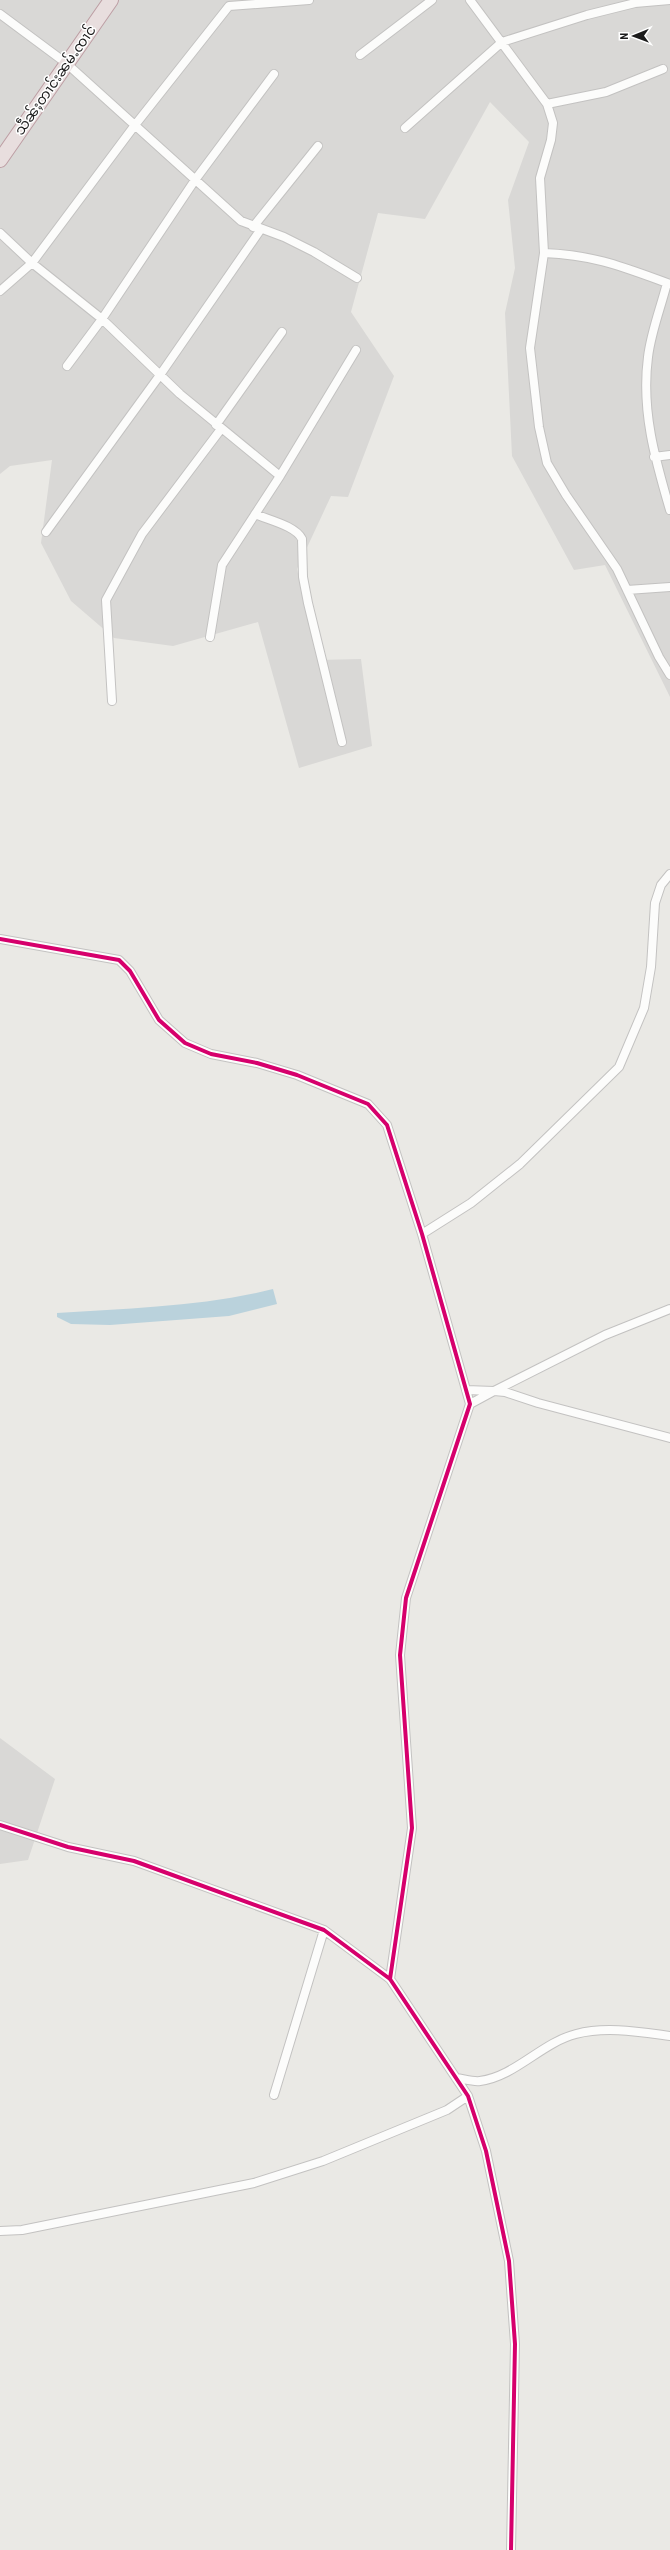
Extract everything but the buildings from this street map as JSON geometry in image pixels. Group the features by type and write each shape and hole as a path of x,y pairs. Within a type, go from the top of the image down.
{"highway":[{"name":"သဵၼ်ႈတၢင်းၼမ်ႉၸၢင်","path":"0,160 111,0"}],"street":[{"path":"0,291 32,264 135,125 229,6 309,0"},
{"path":"360,55 432,0"},
{"path":"470,0 547,104 553,123 551,140 540,178 544,253 530,348 536,403 548,463 566,495 618,569 659,657 670,675"},
{"path":"405,128 502,42 594,13 635,3 670,0"},
{"path":"0,14 66,63 241,221 284,237 314,252 357,278"},
{"path":"547,104 606,92 664,69"},
{"path":"67,366 102,319 195,180 274,74"},
{"path":"46,532 160,375 257,228 318,146"},
{"path":"0,233 32,264 102,319 160,375 218,427 280,476"},
{"path":"544,253 572,254 608,261 668,284 647,364 645,394 654,458 670,510"},
{"path":"112,701 106,600 142,534 218,427 282,332"},
{"path":"210,637 222,565 280,476 356,350"},
{"path":"654,458 670,455"},
{"path":"255,514 294,530 300,534 302,539 303,577 308,604 342,742"},
{"path":"627,590 670,587"},
{"path":"422,1234 471,1203 520,1164 620,1067 644,1008 652,967 655,903 661,885 670,874"},
{"path":"0,939 119,960 130,971 159,1020 185,1043 211,1054 257,1063 297,1075 368,1104 387,1126 422,1234 470,1404 406,1598 400,1655 412,1828 390,1979"},
{"path":"470,1404 605,1336 670,1309"},
{"path":"466,1390 505,1392 538,1403 670,1438"},
{"path":"0,1825 68,1847 134,1861 324,1930 390,1979 468,2096 486,2151 509,2261 514,2344 511,2550"},
{"path":"274,2095 324,1930"},
{"path":"456,2078 479,2081 493,2078 521,2064 547,2046 576,2034 616,2030 670,2036"},
{"path":"0,2231 22,2230 254,2183 323,2161 447,2110 468,2096"}],"shaded area":[{"path":"0,0 670,0 670,697 605,565 574,570 512,456 505,313 515,268 508,200 529,142 490,102 425,219 378,213 351,312 394,376 348,497 331,496 297,569 318,660 361,659 372,746 299,768 258,622 173,646 114,638 71,601 41,543 52,460 10,466 0,474"},
{"path":"0,1738 55,1779 28,1860 0,1864"}],"water":[{"path":"273,1289 277,1304 229,1316 110,1325 71,1324 57,1317 57,1313 165,1306 219,1300"}],"cycle path":[{"path":"0,939 119,960 130,971 159,1020 185,1043 211,1054 257,1063 297,1075 368,1104 387,1125 422,1234 470,1404 406,1598 400,1655 412,1828 390,1979"},
{"path":"0,1825 68,1847 134,1861 324,1930 390,1979 468,2096 486,2151 509,2261 515,2344 511,2550"}]}
